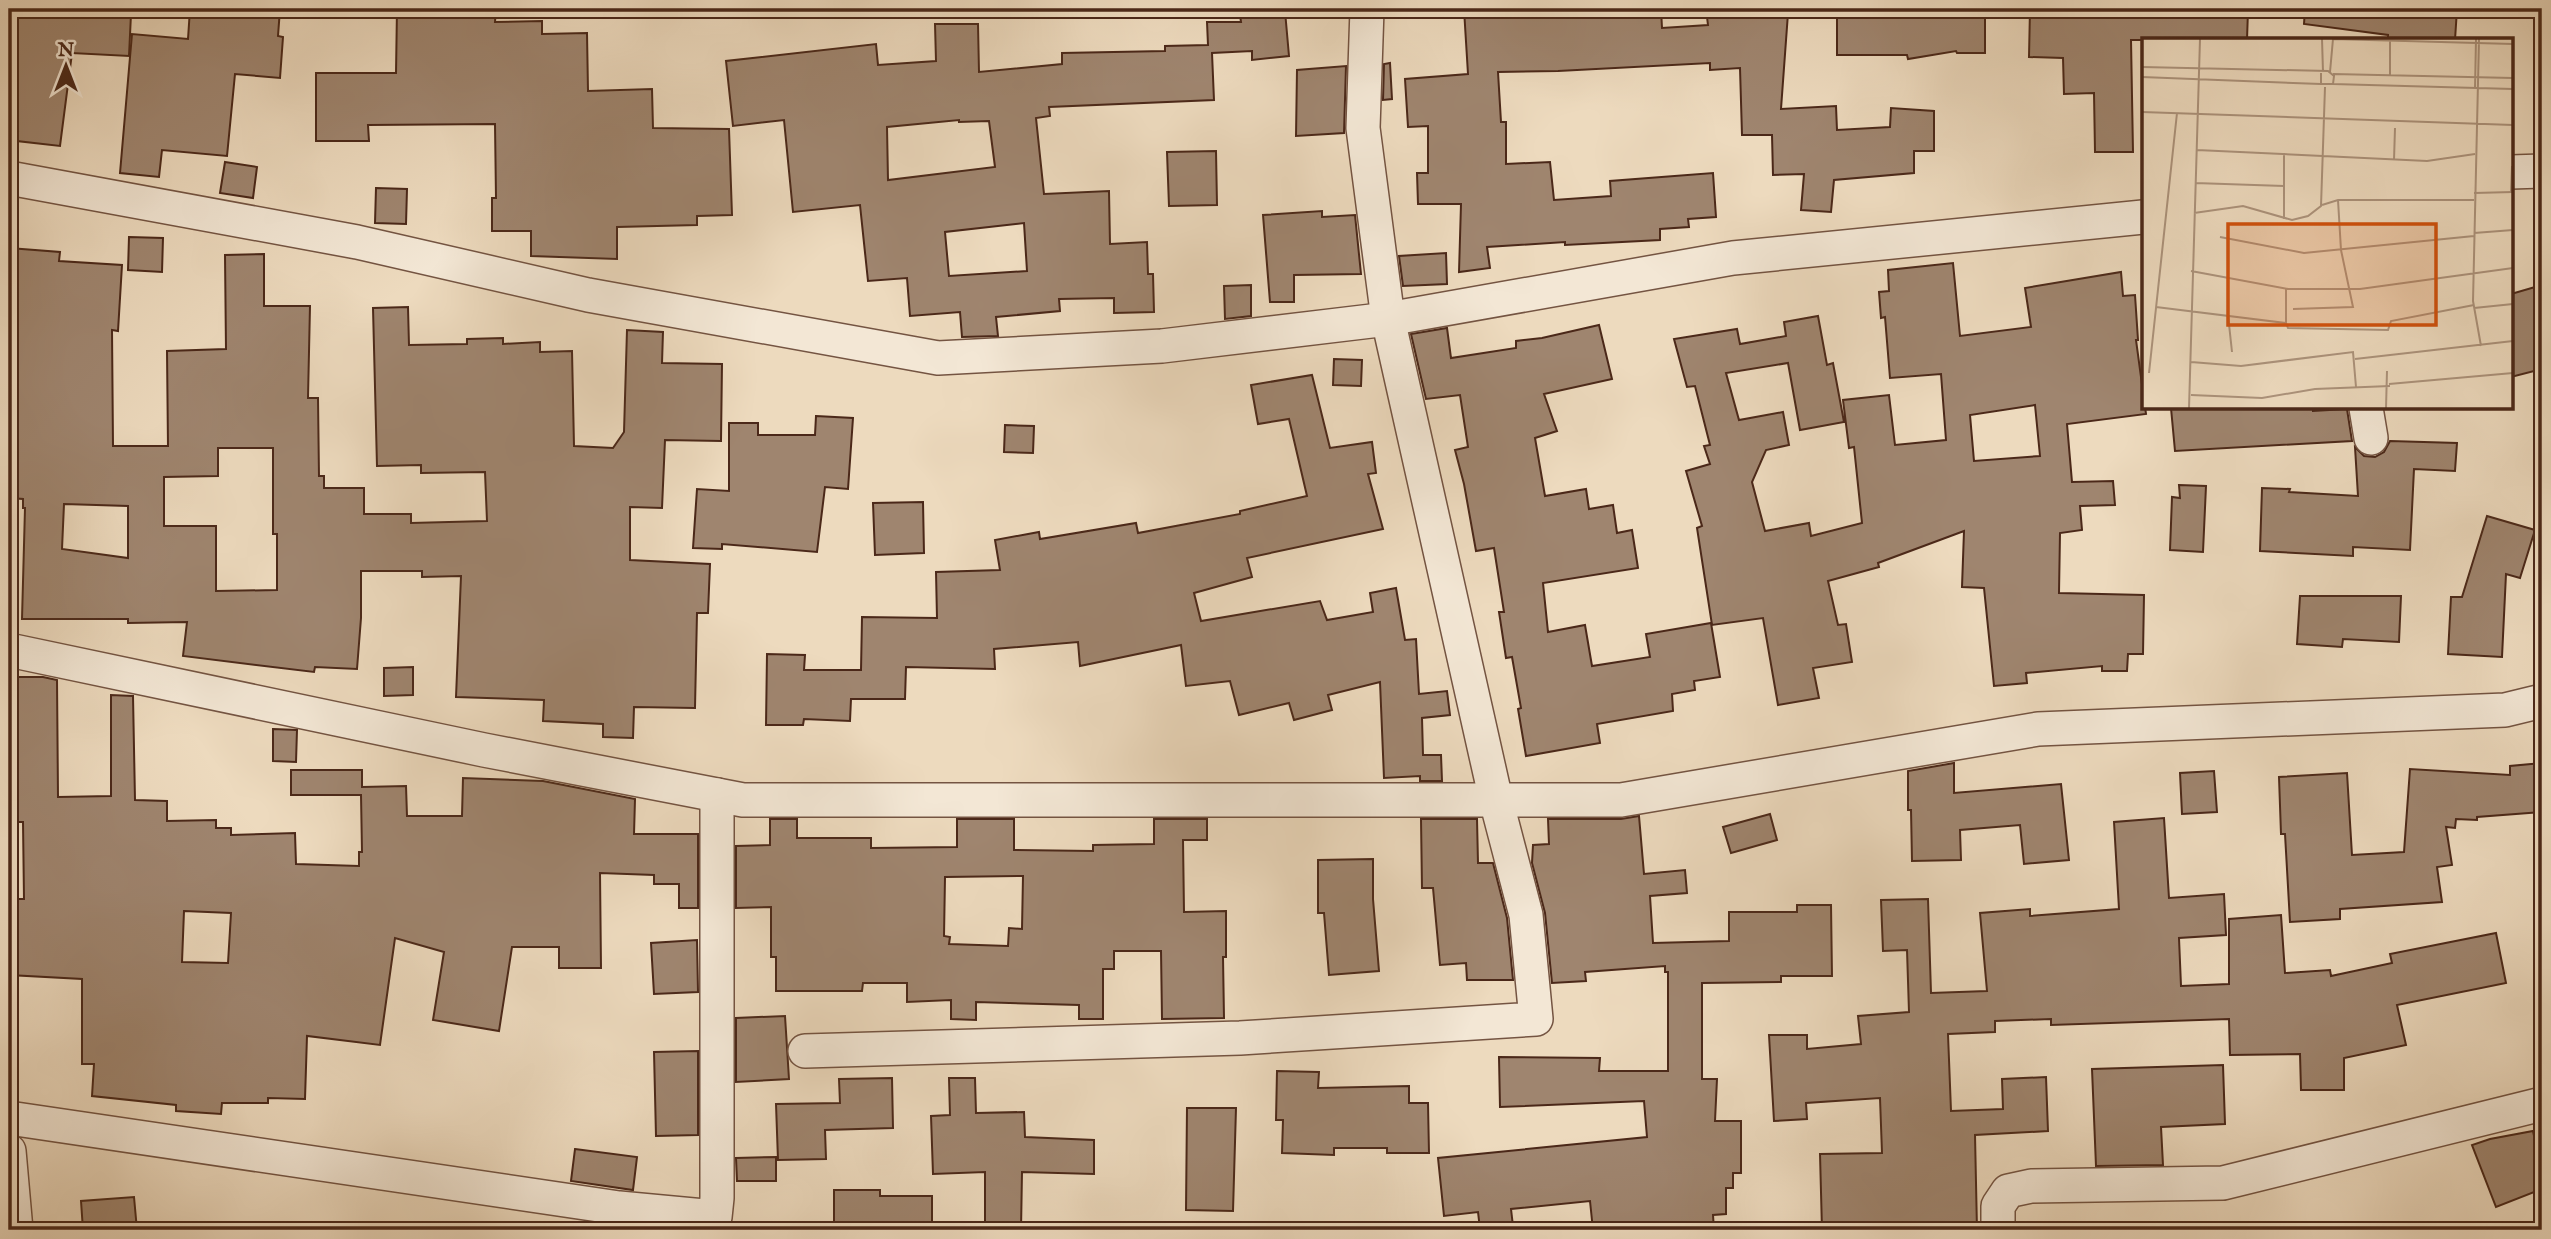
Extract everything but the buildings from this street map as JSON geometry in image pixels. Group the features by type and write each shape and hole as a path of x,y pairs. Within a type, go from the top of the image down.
{"street":[{"path":"805,1051 1240,1038 1536,1019 1527,915 1496,800 1388,319 1363,128 1367,9"},
{"path":"2512,172 2542,171"},
{"path":"9,178 357,242 588,295 938,358 1162,346 1388,319 1733,258 2142,217"},
{"path":"9,650 484,750 743,800 1621,800 2038,729 2505,710 2542,701"},
{"path":"9,1118 714,1224 717,1198 717,795"},
{"path":"1998,1230 1998,1206 2008,1191 2031,1186 2223,1183 2542,1104"},
{"path":"9,1151 16,1230"}]}
